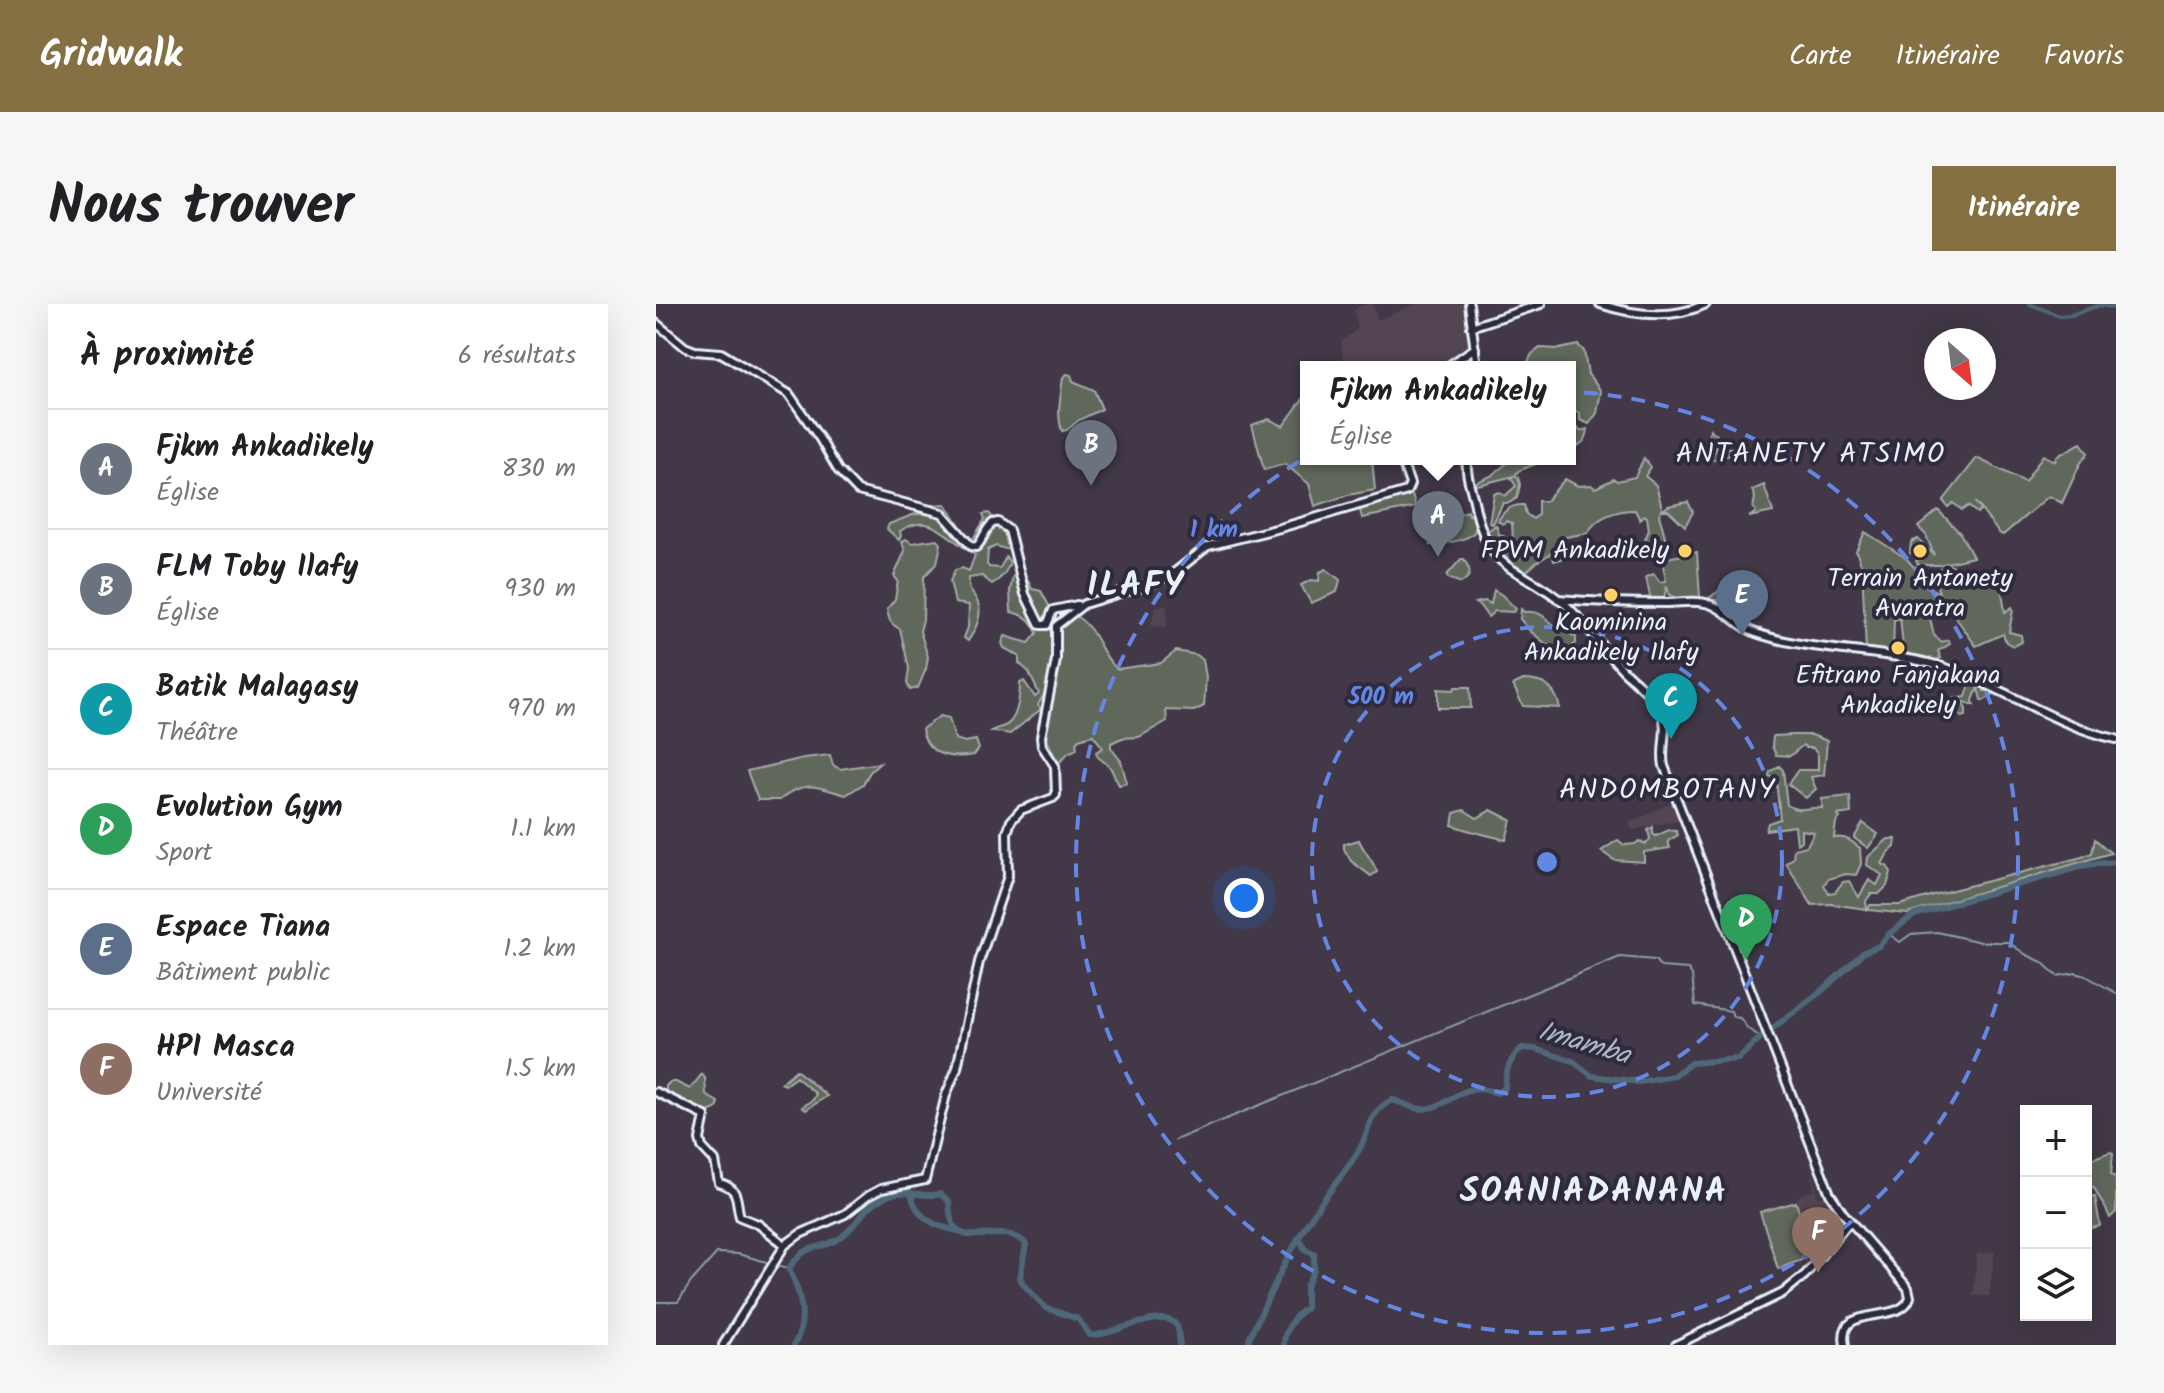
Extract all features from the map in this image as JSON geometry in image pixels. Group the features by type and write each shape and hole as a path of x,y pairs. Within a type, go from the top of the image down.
{"street":[{"path":"1469,304 1476,361"},
{"path":"1471,327 1541,304"},
{"path":"1600,304 1624,312 1677,315 1706,304"},
{"path":"656,323 685,347 721,353 789,394 838,470 858,491 942,513 971,546 981,543 983,535 993,523 998,522 1009,530 1025,594 1040,625 1047,625 1053,610 1156,582 1175,572 1208,546 1407,491 1410,484 1403,465"},
{"path":"1456,361 1475,348"},
{"path":"1466,465 1479,526 1497,558 1516,574 1558,599 1663,715 1665,729 1661,752 1664,766 1830,1194 1908,1288 1909,1302 1898,1311 1855,1319 1845,1331 1845,1345"},
{"path":"1558,599 1598,603 1700,601 1729,614 1754,633 1800,644 1873,652 1937,666 1978,680 2086,730 2116,739"},
{"path":"723,1345 785,1245 800,1234 845,1214 881,1189 925,1180 928,1174 946,1095 957,1068 979,962 1008,876 1007,833 1011,821 1021,810 1056,795 1055,766 1042,746 1041,737 1056,660 1056,626 1084,604"},
{"path":"656,1092 705,1116 700,1139 702,1147 715,1161 719,1183 737,1192 740,1217 758,1224 785,1245"},
{"path":"1676,1345 1783,1293 1805,1275 1850,1221"}],"shaded area":[{"path":"1373,304 1378,320 1415,304 1466,304 1466,321 1473,346 1454,361 1343,361 1341,342 1358,328 1354,311 1357,307"},
{"path":"1155,606 1167,606 1167,627 1151,626"},
{"path":"1673,802 1681,820 1632,830 1629,823"},
{"path":"1809,1147 1818,1197 1827,1197 1830,1219 1843,1217 1845,1224 1833,1227 1833,1236 1808,1268 1803,1259 1812,1255 1796,1201 1801,1194 1814,1191"},
{"path":"1995,1252 1989,1296 1973,1296 1977,1254"}],"green space":[{"path":"1578,345 1584,351 1588,374 1601,391 1597,413 1589,424 1580,420 1580,414 1576,411 1576,361 1528,361 1540,348 1559,349"},
{"path":"1067,374 1073,381 1094,390 1102,409 1062,431 1060,404 1063,377"},
{"path":"1300,403 1300,465 1373,465 1375,490 1315,506 1309,484 1285,464 1264,470 1252,425 1269,419 1283,426"},
{"path":"1576,427 1580,431 1588,429 1586,437 1576,446"},
{"path":"1710,429 1717,435 1714,442 1720,442 1725,448 1735,448 1734,454 1709,461 1717,447 1704,443"},
{"path":"2081,443 2088,453 2062,503 2049,496 2003,535 1981,510 1977,513 1968,506 1962,510 1953,503 1948,507 1943,501 1977,458 2025,482 2043,455 2055,461 2057,456"},
{"path":"1644,458 1651,467 1645,476 1656,485 1662,508 1659,515 1665,536 1664,545 1651,544 1645,539 1649,530 1647,517 1643,515 1640,520 1635,510 1628,510 1602,518 1588,533 1560,538 1561,559 1554,561 1552,553 1525,573 1502,560 1506,551 1518,559 1523,556 1513,542 1512,523 1498,521 1508,509 1524,505 1526,514 1533,519 1538,515 1538,501 1546,501 1565,479 1578,486 1591,485 1595,488 1614,479 1635,477"},
{"path":"1505,465 1533,465 1518,471 1515,476 1520,485 1517,498 1503,503 1493,524 1489,523 1494,494 1499,492 1505,496 1516,486 1511,478 1514,476 1478,485 1474,483 1491,476"},
{"path":"1764,485 1773,512 1749,517 1756,512 1752,490"},
{"path":"1411,492 1416,507 1362,518 1359,506"},
{"path":"1688,502 1693,512 1685,526 1668,510 1663,510 1668,506"},
{"path":"1444,503 1447,517 1468,511 1469,515 1473,515 1474,532 1457,541 1430,545 1424,512 1429,507"},
{"path":"946,504 971,542 985,519 983,514 989,513 1006,535 1009,550 996,546 988,550 989,567 1000,568 1006,557 1010,562 995,582 992,584 982,576 969,578 970,590 980,613 968,641 964,638 969,605 955,603 950,581 955,570 962,568 969,571 975,555 930,525 911,525 900,531 899,540 887,529 889,524 915,514 929,514 931,505"},
{"path":"1938,510 1960,533 1973,557 1939,565 1918,565 1916,561 1921,559 1910,553 1911,542 1918,539 1934,555 1926,535 1918,527"},
{"path":"1496,525 1499,534 1507,538 1506,545 1497,544 1502,554 1500,557 1483,534"},
{"path":"1865,532 1906,558 1920,574 1916,580 1939,593 1936,583 1939,569 1949,565 1964,569 1961,579 1979,581 1984,585 1991,582 1989,573 1999,572 2005,612 2012,607 2013,610 2009,632 2021,635 2022,642 2013,646 2006,642 2003,634 1976,646 1945,602 1930,618 1934,635 1941,642 1949,640 1950,644 1938,651 1941,658 1931,662 1904,656 1900,618 1894,620 1893,653 1866,650 1862,567 1856,551"},
{"path":"906,539 912,543 937,539 941,544 937,563 924,577 920,631 928,657 926,669 918,688 910,690 907,683 909,668 900,629 890,621 887,609 895,599 898,581 894,576 905,551 902,542"},
{"path":"1697,552 1700,597 1676,598 1669,595 1667,586 1664,598 1651,601 1646,577 1654,574 1660,582 1666,581 1662,559"},
{"path":"1461,559 1470,571 1461,583 1447,575"},
{"path":"1326,569 1340,580 1337,592 1311,603 1301,585 1311,580 1319,581 1320,572"},
{"path":"1013,576 1026,576 1032,589 1041,591 1055,617 1049,685 1038,705 1041,709 1010,734 991,731 1005,726 1015,715 1020,683 1024,681 1035,697 1039,694 1029,672 1019,663 1019,656 1004,648 1002,643 1005,636 1029,643 1037,633 1027,618 1011,612"},
{"path":"1744,578 1758,580 1753,597 1705,601 1724,587"},
{"path":"1494,590 1516,609 1513,612 1495,611 1488,617 1475,603 1485,601 1491,604"},
{"path":"1521,609 1541,615 1576,637 1576,643 1561,656 1530,631 1520,619"},
{"path":"1074,615 1093,633 1117,669 1161,663 1176,651 1197,655 1203,660 1206,677 1204,706 1194,711 1166,710 1167,721 1139,737 1122,738 1111,743 1111,748 1121,761 1127,783 1119,785 1110,767 1098,757 1096,752 1103,748 1093,735 1079,739 1077,749 1068,753 1058,764 1045,735 1061,627"},
{"path":"1910,662 1936,668 1935,688 1926,688 1923,680 1912,681"},
{"path":"1523,680 1537,681 1551,689 1560,708 1523,706 1513,685"},
{"path":"1971,681 1985,684 1984,691 1993,690 1995,693 1981,700 1978,688 1974,705 1961,701 1966,709 1966,716 1962,717 1951,699 1966,697"},
{"path":"1455,687 1470,687 1471,708 1438,708 1438,689 1454,690"},
{"path":"940,716 949,718 955,739 965,742 976,740 979,749 974,755 949,756 929,745 922,729"},
{"path":"1812,735 1827,741 1824,775 1811,777 1816,789 1806,798 1788,784 1798,770 1818,770 1818,755 1813,748 1803,745 1790,756 1776,755 1772,746 1773,736"},
{"path":"830,755 833,765 840,769 880,763 863,784 846,795 804,787 780,800 758,800 747,771"},
{"path":"1779,766 1783,770 1787,805 1792,808 1822,808 1822,799 1850,796 1851,813 1837,815 1840,818 1836,822 1834,838 1845,838 1860,848 1861,864 1856,875 1846,874 1828,879 1824,885 1829,893 1849,881 1859,897 1869,880 1877,885 1882,875 1867,865 1868,857 1888,839 1896,839 1895,847 1882,864 1891,872 1887,886 1879,894 1871,894 1866,901 1867,909 1812,905 1786,863 1793,858 1794,849 1807,846 1814,832 1801,830 1801,841 1797,844 1795,826 1766,830 1768,823 1780,819 1776,779 1769,776"},
{"path":"1464,810 1477,818 1491,810 1511,820 1506,840 1452,825 1454,813"},
{"path":"1863,823 1878,834 1868,848 1854,838"},
{"path":"1653,827 1656,836 1669,830 1676,831 1678,835 1668,841 1670,848 1644,852 1644,862 1614,860 1601,851 1618,840 1624,845 1639,841 1646,844 1650,839 1648,830"},
{"path":"2095,839 2111,853 1907,914 1868,910 1870,905 1900,905 2082,857 2092,853"},
{"path":"1359,840 1377,872 1371,876 1351,861 1344,849 1344,844"},
{"path":"796,1070 827,1096 806,1110 802,1107 816,1094 796,1077 785,1085 781,1083"},
{"path":"702,1074 706,1095 718,1102 718,1107 712,1111 699,1111 666,1095 666,1086 670,1082 690,1089"},
{"path":"2113,1153 2111,1175 2116,1177 2116,1212 2110,1218 2092,1187 2092,1159"},
{"path":"2092,1196 2095,1196 2100,1226 2092,1228"},
{"path":"1796,1202 1812,1256 1778,1269 1760,1212"}],"waterway":[{"path":"1683,309 1696,304"},
{"path":"2030,304 2060,316 2100,305 2116,308"},
{"path":"1631,310 1671,312"},
{"name":"Imamba","path":"1249,1345 1249,1338 1297,1240 1359,1150 1378,1110 1392,1100 1423,1109 1474,1089 1497,1093 1505,1088 1509,1066 1522,1048 1573,1061 1592,1076 1640,1082 1673,1076 1691,1063 1738,1059 1864,952 1879,946 1914,915 2086,865 2116,862"},
{"path":"1889,934 1900,942 1911,934 1937,932 1981,942 2008,942 2042,962 2057,976 2076,973 2116,993"},
{"path":"1175,1140 1620,957 1655,960 1661,967 1688,969 1692,975 1695,1005 1731,1011 1733,1017 1740,1018 1748,1029 1761,1037"},
{"name":"Imamba","path":"794,1345 802,1316 797,1287 789,1268 807,1250 829,1244 844,1235 876,1202 901,1192 940,1194 949,1201 951,1220 958,1230 967,1235 1003,1234 1015,1236 1026,1244 1020,1278 1024,1285 1046,1308 1078,1319 1090,1335 1160,1319 1177,1326 1180,1345"},
{"name":"Imamba","path":"911,1194 918,1210 928,1220 958,1231"},
{"path":"1284,1345 1290,1324 1306,1308 1306,1287 1314,1269 1314,1253 1306,1250 1298,1238"},
{"path":"656,1302 678,1302 717,1253 738,1254 770,1263"},
{"path":"776,1265 789,1268"}],"place":[{"name":"FLM Toby Ilafy","path":"1091,486"},
{"name":"FPVM Ankadikely","path":"1685,551"},
{"name":"Terrain Antanety Avaratra","path":"1920,551"},
{"name":"Fjkm Ankadikely","path":"1438,557"},
{"name":"Kaominina Ankadikely Ilafy","path":"1611,595"},
{"name":"Espace Tiana","path":"1742,636"},
{"name":"Efitrano Fanjakana Ankadikely","path":"1898,648"},
{"name":"Batik Malagasy","path":"1671,739"},
{"name":"Evolution Gym","path":"1746,960"},
{"name":"HPI Masca","path":"1818,1273"}],"district":[{"name":"ANTANETY ATSIMO","path":"1811,454"},
{"name":"ILAFY","path":"1136,586"},
{"name":"ANDOMBOTANY","path":"1668,790"},
{"name":"SOANIADANANA","path":"1594,1192"}]}
